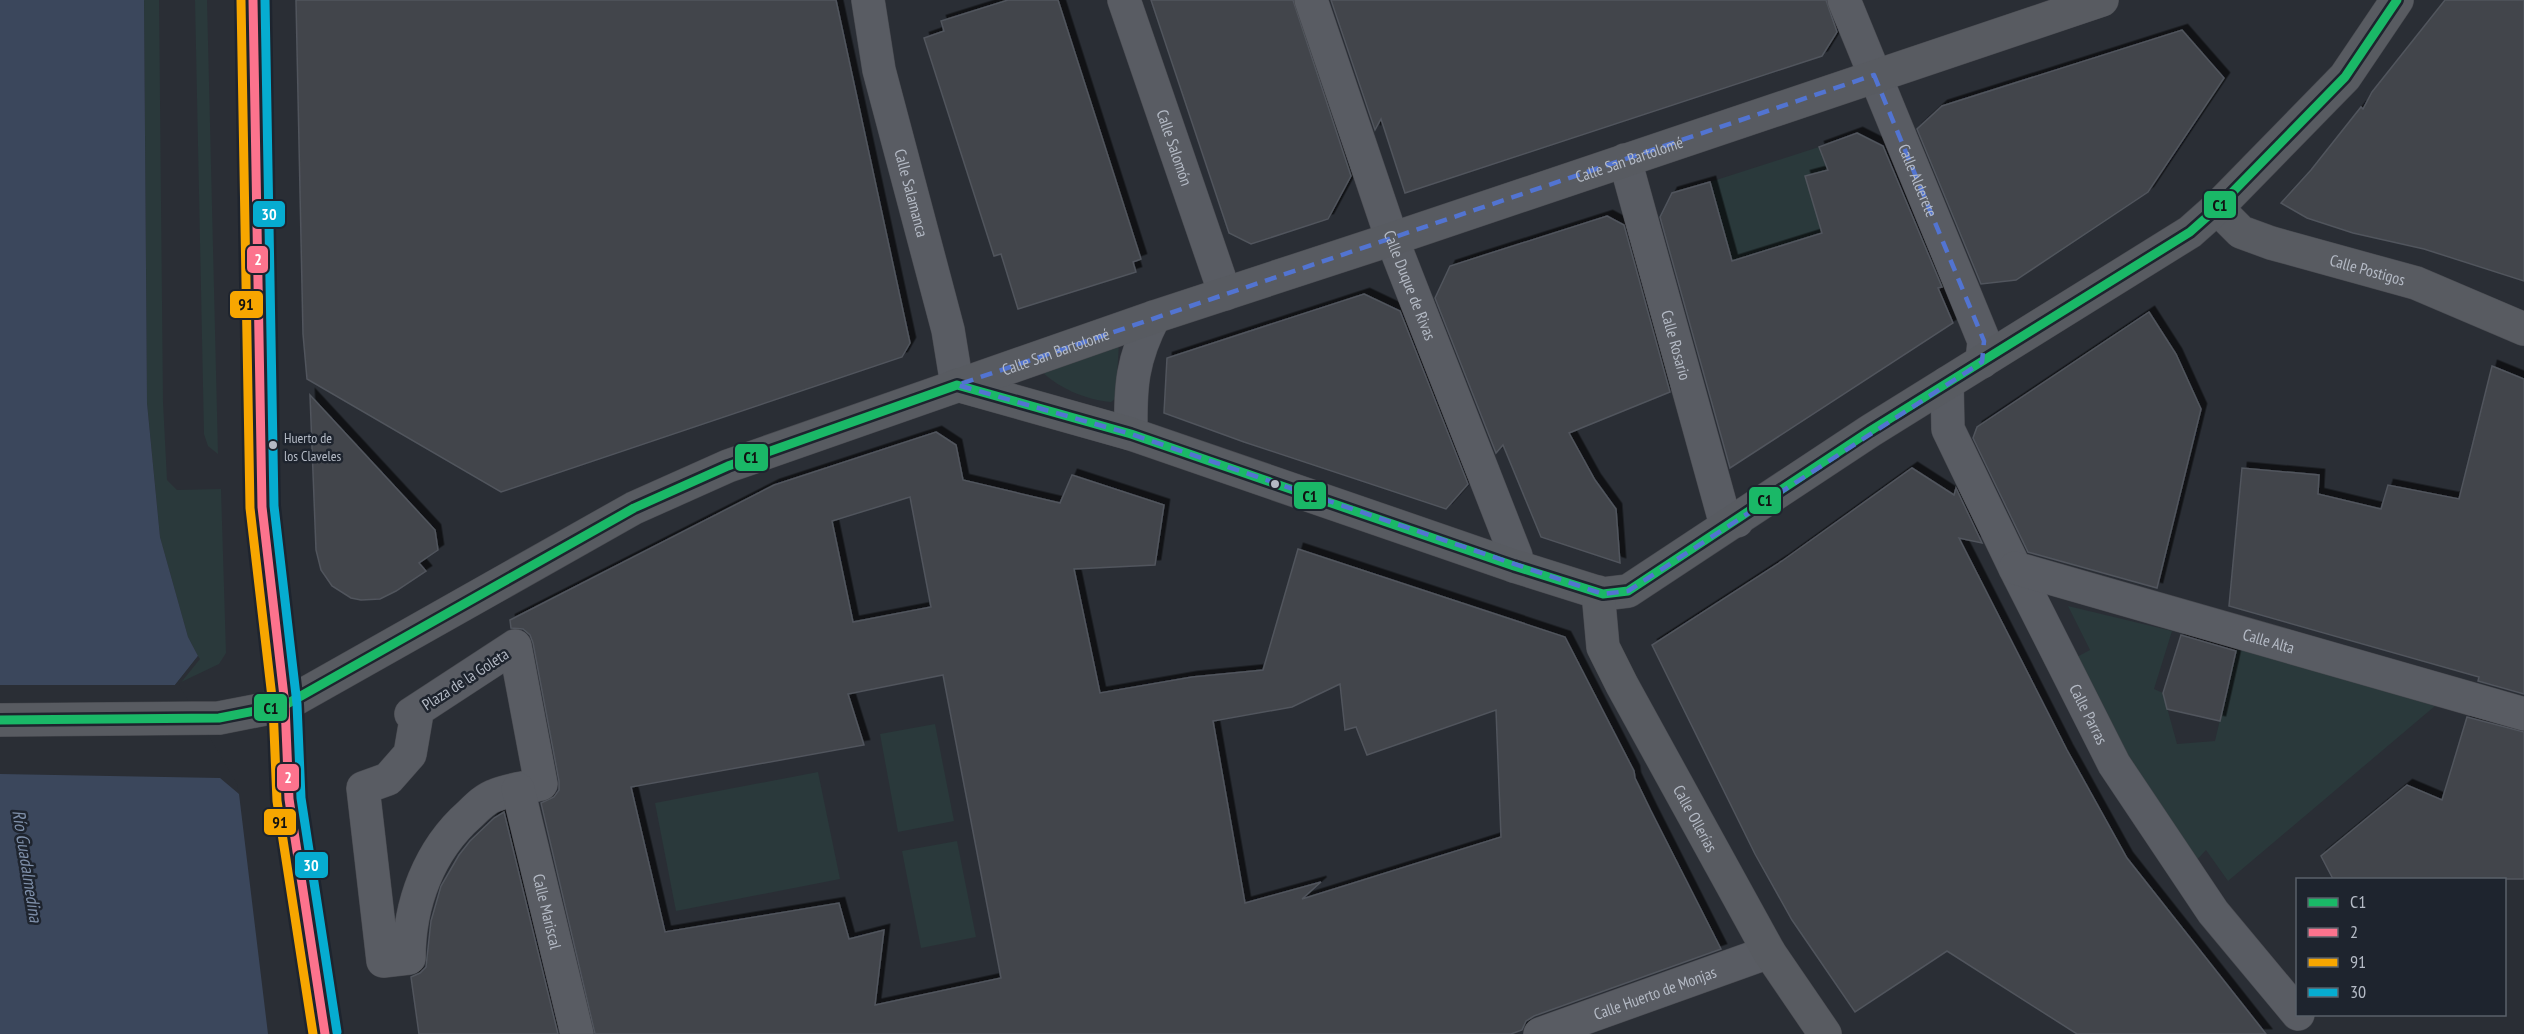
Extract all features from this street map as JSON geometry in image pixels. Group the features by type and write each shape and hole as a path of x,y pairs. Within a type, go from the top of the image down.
{"main road":[{"path":"253,0 262,507 285,705 290,799 325,1034"},
{"name":"Calle San Bartolomé","path":"0,720 219,718 285,705 634,508 728,466 1154,317 2102,0"},
{"path":"957,385 1131,434 1514,566 1603,594 1628,591 1870,431 2190,232 2217,208 2345,77 2389,6"},
{"name":"Calle Postigos","path":"2217,208 2241,232 2271,243 2416,283 2524,328"},
{"name":"Calle Ollerías","path":"1598,592 1603,647 1769,952 1824,1034"}],"street":[{"name":"Calle Salamanca","path":"868,0 879,70 948,330 957,385"},
{"name":"Calle Salomón","path":"1124,0 1225,294"},
{"name":"Calle Duque de Rivas","path":"1311,0 1392,239 1516,556 1514,566"},
{"name":"Calle Alderete","path":"1844,0 1984,340 1982,362"},
{"name":"Calle Rosario","path":"1625,160 1723,514 1728,520 1737,521"},
{"path":"1131,434 1133,372 1140,344 1154,317"},
{"name":"Calle Parras","path":"1947,383 1948,429 2014,568 2114,764 2213,912 2296,1012"},
{"name":"Calle Alta","path":"2014,568 2524,714"},
{"name":"Plaza de la Goleta","path":"515,646 541,784 518,789 494,795 464,819 450,836 429,867 419,894 411,927 409,958 383,961 363,788 388,778 410,754 416,719 411,714 515,646"},
{"name":"Calle Mariscal","path":"518,789 577,1034"},
{"name":"Calle Huerto de Monjas","path":"1540,1034 1769,952"},
{"name":"Calle Parras","path":"2300,1016 2314,1034"}],"highlighted area":[{"path":"1874,75 1984,341 1982,362 1628,591 1603,594 1131,434 957,385"}],"shaded area":[{"path":"144,0 159,0 163,402 167,480 177,490 221,489 226,653 219,664 175,685 198,656 188,637 160,537 147,403"},
{"path":"195,0 207,0 218,454 208,446 204,434"},
{"path":"1819,147 1828,170 1805,177 1824,230 1736,277 1710,182"},
{"path":"1119,343 1116,394 1115,399 1111,402 1091,399 1062,387 1038,368"},
{"path":"2068,606 2172,631 2154,689 2163,693 2177,744 2215,741 2237,647 2435,706 2228,881 2206,850 2194,863 2121,755 2073,659 2090,650"},
{"path":"935,724 954,821 898,832 880,734"},
{"path":"818,772 840,879 676,911 655,803"},
{"path":"957,841 976,937 921,948 902,851"}],"water":[{"name":"Río Guadalmedina","path":"0,0 144,0 147,403 160,537 188,637 198,656 175,685 239,794 268,1034 0,1034"}],"pier":[{"path":"198,656 200,659 179,685 237,784 239,794 220,778 0,774 0,685 175,685"}],"building":[{"path":"296,0 836,0 910,343 902,357 501,492 307,379 303,334"},
{"path":"1008,0 1058,0 1141,259 1133,262 1136,272 1018,309 1001,254 994,256 924,38 944,31 941,21"},
{"path":"1151,0 1293,0 1351,176 1328,219 1251,244 1229,233"},
{"path":"1331,0 1826,0 1837,32 1822,56 1405,193 1381,119 1375,130"},
{"path":"2445,0 2524,0 2524,281 2424,249 2353,233 2307,218 2281,203 2311,170 2361,107 2363,109 2372,92"},
{"path":"2182,30 2224,78 2148,192 2016,280 1981,284 1917,129 1942,106"},
{"path":"1857,133 1883,146 1942,287 1938,288 1953,323 1730,468 1660,217 1672,193 1710,182 1732,261 1822,233 1805,176 1828,170 1819,147"},
{"path":"1607,216 1624,225 1670,392 1569,433 1595,480 1616,509 1620,563 1541,537 1503,445 1496,453 1435,298 1450,266"},
{"path":"1364,294 1400,311 1468,484 1446,509 1164,413 1167,358"},
{"path":"2149,312 2176,354 2201,409 2157,588 2028,552 1973,438 1977,427"},
{"path":"2492,366 2524,379 2524,694 2478,681 2479,677 2229,606 2242,468 2319,475 2318,494 2381,509 2388,485 2459,499"},
{"path":"310,395 435,530 438,550 419,563 426,571 380,599 351,598 332,586 321,570 316,550"},
{"path":"936,432 956,445 963,480 1060,503 1072,475 1164,505 1155,565 1074,569 1100,693 1192,677 1263,670 1298,549 1565,637 1721,949 1534,1016 1526,1021 1522,1030 1511,1034 595,1034 541,803 554,797 559,790 559,781 533,643 530,635 523,629 511,628 510,620 774,485","holes":["910,497 931,607 853,622 832,521","943,675 1001,978 875,1005 884,930 849,939 839,903 665,932 631,787 864,745 848,694","1340,684 1345,730 1356,727 1367,755 1496,710 1501,837 1302,899 1321,882 1245,903 1213,721 1292,707"]},
{"path":"1912,468 1954,495 1956,488 1982,543 1959,538 2067,750 2127,858 2266,1034 2077,1034 1947,951 1855,1012 1792,920 1755,854 1652,645 1782,561"},
{"path":"2181,635 2236,651 2220,721 2167,709 2163,693"},
{"path":"2467,717 2524,732 2524,879 2332,878 2321,856 2407,785 2442,800"},
{"path":"504,812 558,1034 419,1034 411,977 426,967 431,921 441,886 470,841 494,818"}],"transit line":[{"name":"91","path":"241,0 250,508 273,706 277,801 313,1034"},
{"name":"2","path":"253,0 262,507 285,705 289,799 325,1034"},
{"name":"30","path":"265,0 274,506 297,704 301,798 337,1032"},
{"name":"C1","path":"0,720 219,718 285,705 634,508 728,466 957,385 1131,434 1514,566 1603,594 1628,591 1870,431 2190,232 2217,208 2345,77 2397,0"}],"place":[{"name":"Huerto de los Claveles","path":"273,445"}]}
